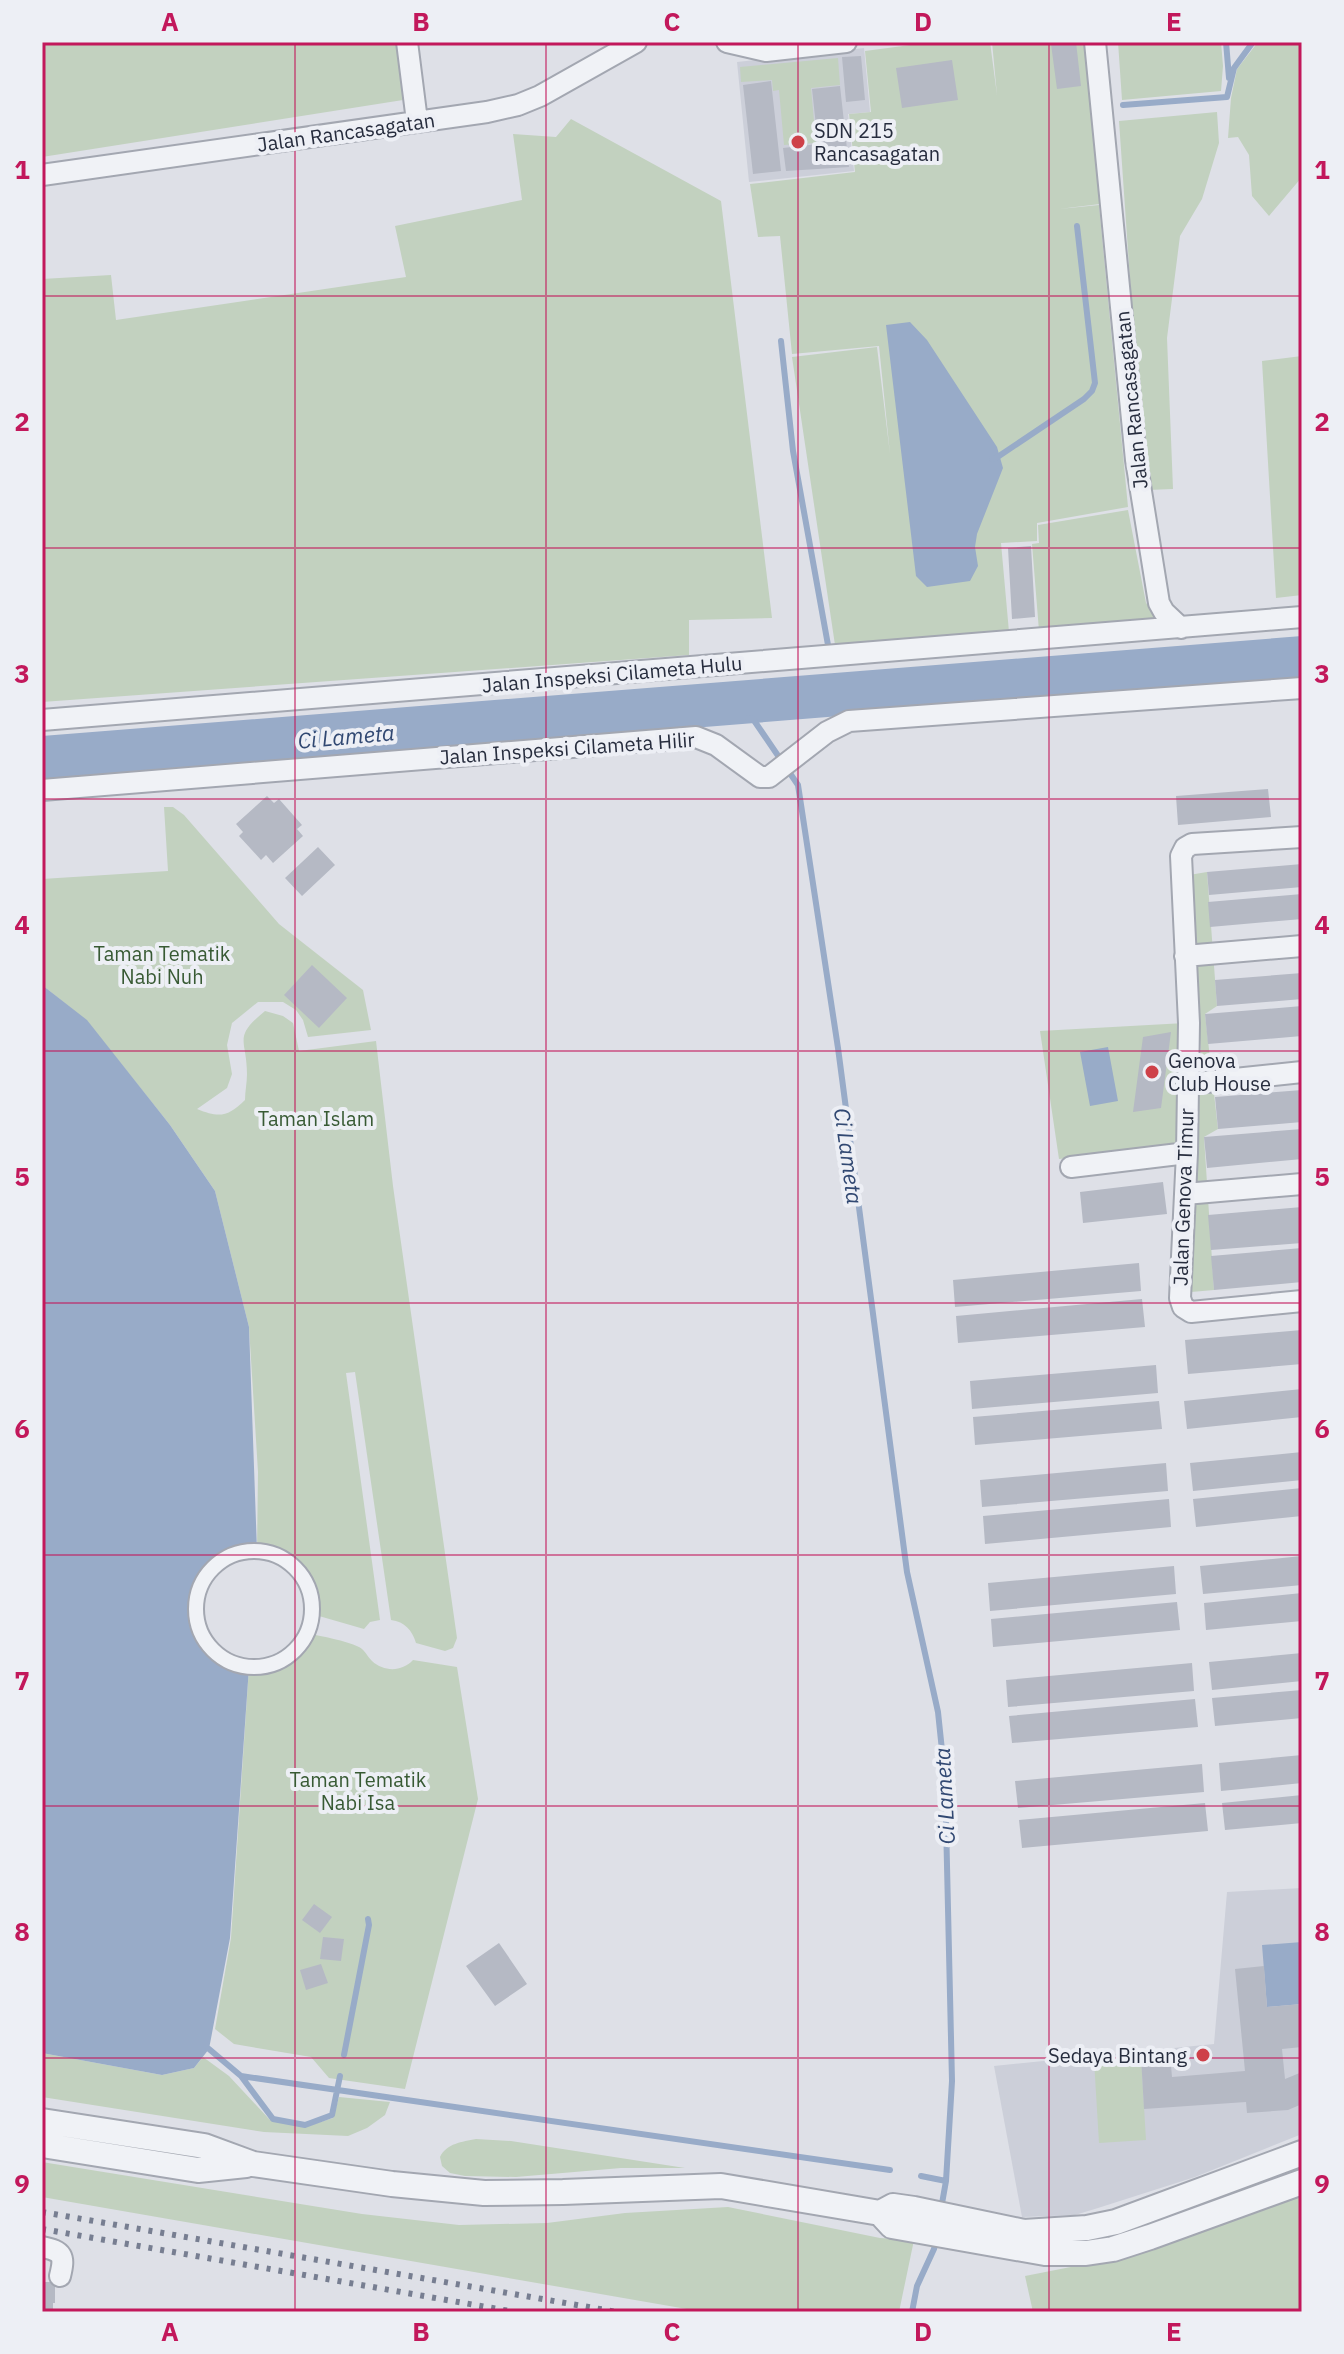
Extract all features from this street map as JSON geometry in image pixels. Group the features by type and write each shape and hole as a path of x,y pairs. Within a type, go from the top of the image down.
{"street":[{"path":"407,42 417,121"},
{"name":"Jalan Rancasagatan","path":"42,175 487,112 540,96 636,42"},
{"path":"727,42 766,51 846,42"},
{"name":"Jalan Rancasagatan","path":"1095,42 1136,460 1159,603 1181,628"},
{"path":"1181,628 1302,617"},
{"name":"Jalan Inspeksi Cilameta Hulu","path":"42,720 1181,628"},
{"name":"Jalan Inspeksi Cilameta Hilir","path":"42,790 696,737 716,745 760,777 769,777 837,726 849,721 1302,688"},
{"name":"Jalan Genova Timur","path":"1302,837 1192,844 1185,848 1181,856 1189,1023 1180,1298 1183,1307 1191,1312 1302,1301"},
{"path":"1185,956 1302,946"},
{"path":"1187,1084 1302,1072"},
{"path":"1071,1167 1187,1153"},
{"path":"1185,1194 1302,1184"},
{"path":"247,1551 267,1552 285,1559 300,1572 309,1589 313,1608 311,1621 305,1639 286,1657 269,1665 240,1665 215,1653 202,1637 195,1607 197,1595 203,1580 227,1557 247,1551"},
{"path":"42,2121 204,2146 253,2164 392,2184 484,2193 721,2186 880,2213 892,2226 912,2219 1024,2240 1045,2253 1086,2253 1113,2249 1302,2182"},
{"path":"42,2145 198,2170 253,2164"},
{"path":"1024,2240 1116,2222 1145,2213 1302,2153"},
{"path":"1237,2178 1245,2202"},
{"path":"1086,2253 1087,2228"},
{"path":"42,2247 60,2253 64,2261 60,2276"}],"shaded area":[{"name":"SDN 215 Rancasagatan","path":"864,48 870,112 848,114 854,171 749,182 737,62"},
{"name":"Sedaya Bintang","path":"1302,1888 1302,2134 1195,2177 1075,2215 1022,2217 994,2066 1214,2044 1227,1892"}],"green space":[{"path":"42,42 396,42 403,100 42,157"},
{"path":"933,42 990,42 997,95 992,42 1085,42 1100,204 1059,209 1099,205 1128,507 1037,523 1037,541 1001,543 1009,632 835,645 792,357 877,347 890,454 879,346 792,354 780,236 758,237 750,184 855,172 849,114 871,112 865,51"},
{"path":"1118,42 1221,42 1221,91 1122,100"},
{"path":"1258,42 1302,42 1302,177 1269,216 1252,196 1249,155 1238,137 1228,138 1237,69"},
{"path":"838,58 840,85 811,88 816,143 784,145 779,90 773,91 772,80 741,82 740,67"},
{"path":"1217,112 1219,143 1202,199 1180,236 1167,338 1173,489 1148,490 1143,467 1119,121"},
{"path":"571,119 721,201 772,618 689,620 689,655 42,702 42,279 111,275 116,320 406,277 395,226 522,200 513,134 556,137"},
{"path":"1302,356 1302,595 1276,598 1262,361"},
{"path":"1128,510 1146,603 1162,620 1039,631 1032,544 1039,543 1038,525"},
{"path":"164,807 173,807 184,815 279,924 363,990 371,1030 308,1037 296,1010 283,1002 258,1002 232,1023 227,1045 232,1074 227,1088 197,1109 223,1114 245,1100 245,1034 265,1011 283,1016 293,1023 299,1051 376,1041 393,1186 457,1638 453,1648 445,1651 416,1643 407,1627 391,1620 355,1372 346,1373 380,1620 370,1622 364,1629 312,1614 309,1590 297,1571 269,1553 257,1551 258,1472 249,1327 215,1191 170,1125 87,1021 42,985 42,879 168,871"},
{"path":"1207,872 1217,1006 1205,1014 1218,1129 1204,1137 1214,1290 1191,1292 1188,1270 1201,1053 1189,875"},
{"path":"1185,1023 1178,1146 1059,1159 1040,1031"},
{"name":"Taman Tematik Nabi Isa","path":"307,1633 359,1647 377,1665 387,1669 404,1667 413,1660 457,1667 478,1799 405,2089 329,2078 311,2057 234,2044 215,2029 231,1938 249,1667 282,1658 296,1648"},
{"path":"42,2053 162,2075 194,2068 203,2057 229,2076 270,2120 305,2127 333,2118 339,2097 390,2102 385,2115 367,2128 348,2136 264,2132 42,2097"},
{"path":"1141,2057 1146,2140 1099,2143 1094,2060"},
{"path":"476,2139 511,2141 685,2168 621,2168 516,2177 465,2176 450,2173 442,2166 440,2157 447,2149"},
{"path":"42,2162 362,2214 459,2225 547,2223 625,2213 728,2207 880,2238 914,2240 899,2312 704,2312 42,2197"},
{"path":"1302,2193 1302,2312 1033,2312 1025,2276 1086,2264"}],"water":[{"path":"910,322 927,340 997,447 1003,468 977,534 975,547 978,566 970,581 927,587 916,576 886,325"},
{"path":"1302,636 1302,679 42,780 42,736"},
{"path":"42,985 87,1020 170,1125 215,1191 249,1327 257,1551 230,1557 208,1574 201,1585 196,1612 199,1626 212,1650 227,1660 249,1667 230,1938 209,2049 194,2068 162,2075 42,2053"},
{"path":"1108,1047 1118,1101 1090,1106 1080,1052"},
{"path":"1302,1942 1302,2004 1267,2007 1262,1945"}],"building":[{"path":"1076,42 1081,86 1057,89 1051,44"},
{"path":"861,56 865,100 846,102 842,57"},
{"path":"952,60 958,100 902,108 896,68"},
{"path":"771,81 781,171 753,174 743,85"},
{"path":"840,86 849,167 786,171 783,148 818,144 812,89"},
{"path":"1031,546 1035,617 1012,619 1008,548"},
{"path":"1268,789 1271,817 1178,825 1176,796"},
{"path":"267,796 274,803 279,799 302,825 297,829 303,836 273,863 266,855 261,860 239,836 243,832 236,824"},
{"path":"318,847 335,865 302,896 285,878"},
{"path":"1302,864 1302,887 1209,895 1207,872"},
{"path":"1302,894 1302,919 1210,927 1208,902"},
{"path":"312,965 347,998 319,1028 284,995"},
{"path":"1302,973 1302,999 1217,1006 1215,980"},
{"path":"1302,1006 1302,1036 1208,1044 1205,1014"},
{"name":"Genova Club House","path":"1171,1032 1161,1108 1133,1112 1143,1037"},
{"path":"1302,1090 1302,1122 1218,1129 1215,1097"},
{"path":"1302,1129 1302,1159 1207,1168 1204,1137"},
{"path":"1163,1182 1167,1214 1083,1223 1080,1192"},
{"path":"1302,1207 1302,1243 1211,1250 1208,1215"},
{"path":"1302,1248 1302,1282 1214,1290 1211,1256"},
{"path":"1139,1263 1141,1291 955,1307 953,1280"},
{"path":"1142,1299 1145,1327 958,1343 956,1316"},
{"path":"1302,1330 1302,1364 1188,1374 1185,1340"},
{"path":"1156,1365 1158,1393 972,1409 970,1381"},
{"path":"1302,1389 1302,1417 1187,1429 1184,1401"},
{"path":"1159,1401 1162,1429 975,1445 973,1417"},
{"path":"1302,1452 1302,1480 1193,1491 1190,1463"},
{"path":"1166,1463 1168,1491 982,1507 980,1480"},
{"path":"1302,1488 1302,1516 1196,1527 1193,1499"},
{"path":"1169,1499 1171,1527 985,1544 983,1516"},
{"path":"1302,1556 1302,1585 1203,1594 1200,1566"},
{"path":"1174,1566 1176,1594 990,1611 988,1583"},
{"path":"1302,1593 1302,1621 1206,1630 1204,1603"},
{"path":"1177,1602 1180,1630 993,1647 991,1619"},
{"path":"1302,1653 1302,1681 1212,1690 1209,1662"},
{"path":"1192,1663 1194,1691 1008,1707 1006,1680"},
{"path":"1302,1690 1302,1718 1215,1726 1212,1698"},
{"path":"1195,1699 1198,1727 1012,1743 1009,1716"},
{"path":"1302,1755 1302,1783 1221,1791 1219,1763"},
{"path":"1202,1764 1204,1792 1018,1808 1015,1781"},
{"path":"1302,1795 1302,1823 1225,1830 1222,1803"},
{"path":"1205,1803 1208,1831 1022,1848 1019,1820"},
{"path":"314,1904 332,1917 320,1933 302,1920"},
{"path":"323,1937 344,1939 341,1961 320,1959"},
{"path":"499,1943 527,1984 495,2006 466,1966"},
{"path":"321,1964 328,1983 306,1990 300,1970"},
{"path":"1264,1966 1267,2007 1302,2004 1302,2047 1282,2049 1285,2079 1302,2072 1302,2104 1288,2110 1247,2113 1246,2102 1144,2109 1141,2057 1170,2055 1172,2077 1245,2071 1235,1969"},
{"path":"42,2282 55,2282 55,2303 53,2309 47,2309 47,2312 43,2312 42,2308"}],"waterway":[{"path":"1226,42 1229,78"},
{"path":"1123,105 1227,97 1234,68 1253,42"},
{"path":"992,459 1084,399 1095,383 1077,226"},
{"path":"781,341 793,451 828,645"},
{"name":"Ci Lameta","path":"748,718 753,719 798,785 838,1048 907,1572 938,1712 945,1779 952,2081 946,2181 941,2209"},
{"path":"344,2055 368,1919"},
{"path":"209,2049 241,2076 890,2170"},
{"path":"241,2076 273,2119 305,2125 332,2115 340,2076"},
{"path":"921,2176 946,2181"},
{"name":"Ci Lameta","path":"912,2312 917,2286 936,2240"}],"railway":[{"path":"42,2212 617,2312"},
{"path":"42,2229 515,2312"}],"place":[{"name":"SDN 215 Rancasagatan","path":"798,142"},
{"name":"Genova Club House","path":"1152,1072"},
{"name":"Sedaya Bintang","path":"1203,2055"}],"park label":[{"name":"Taman Tematik Nabi Nuh","path":"162,964"},
{"name":"Taman Islam","path":"316,1118"}]}
